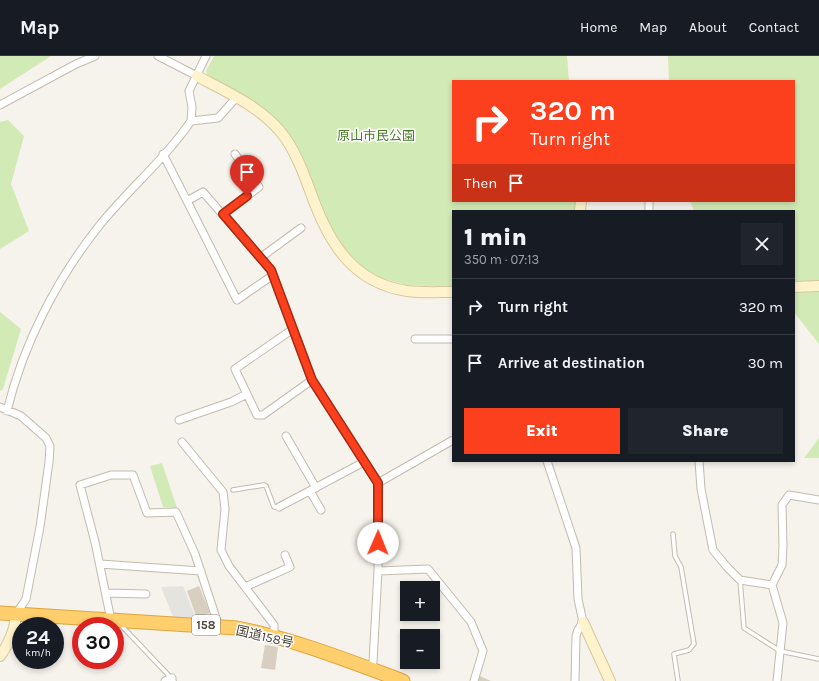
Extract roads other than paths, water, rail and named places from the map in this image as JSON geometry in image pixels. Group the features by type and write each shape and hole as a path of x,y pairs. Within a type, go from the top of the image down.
{"highway":[{"name":"国道158号","path":"0,613 72,617"},
{"name":"国道158号","path":"124,621 219,627 274,636 403,681"}],"street":[{"path":"0,105 76,64 95,56"},
{"path":"158,56 236,98 271,122 286,140 305,178 320,218 332,242 352,266 373,280 395,288 420,292 452,292"},
{"path":"7,411 18,374 50,298 98,227 191,121 192,107 189,91 206,56"},
{"path":"191,121 218,118 236,98"},
{"path":"163,154 237,300 273,275"},
{"path":"223,214 259,187 235,154"},
{"path":"187,201 203,192 273,275 312,380 378,483 378,571 373,662 371,669"},
{"path":"260,258 301,228"},
{"path":"795,287 819,286"},
{"path":"293,329 235,369 257,415 263,415 312,380"},
{"path":"416,339 452,339"},
{"path":"179,420 232,402 247,394"},
{"path":"0,407 26,419 46,438 50,446 50,462 40,527 26,599 16,614 15,627 8,644 0,656"},
{"path":"286,436 313,490 321,510"},
{"path":"378,483 452,441"},
{"path":"182,442 223,492 225,509 221,550 229,566 274,625 274,636"},
{"path":"279,507 364,462"},
{"path":"547,462 576,548 578,599 583,622 610,681"},
{"path":"699,462 700,489 713,550 727,568 740,580 772,585"},
{"path":"113,617 80,485 111,475 134,475 147,513 176,512 195,554 219,627"},
{"path":"777,681 783,623 772,585 782,565 782,505 789,495 819,500"},
{"path":"245,587 290,567 285,554"},
{"path":"100,564 201,571"},
{"path":"378,571 428,569 471,622 482,651 474,681"},
{"path":"106,593 146,594"},
{"path":"575,681 576,636 583,622"}],"lane":[{"path":"233,490 260,485 266,486 274,507 279,507"},
{"path":"673,534 675,556 681,567 694,644 689,650 674,654 678,681"},
{"path":"740,580 744,628 780,651 819,659"},
{"path":"124,631 170,680"}],"park label":[{"name":"原山市民公園","path":"376,135"}]}
